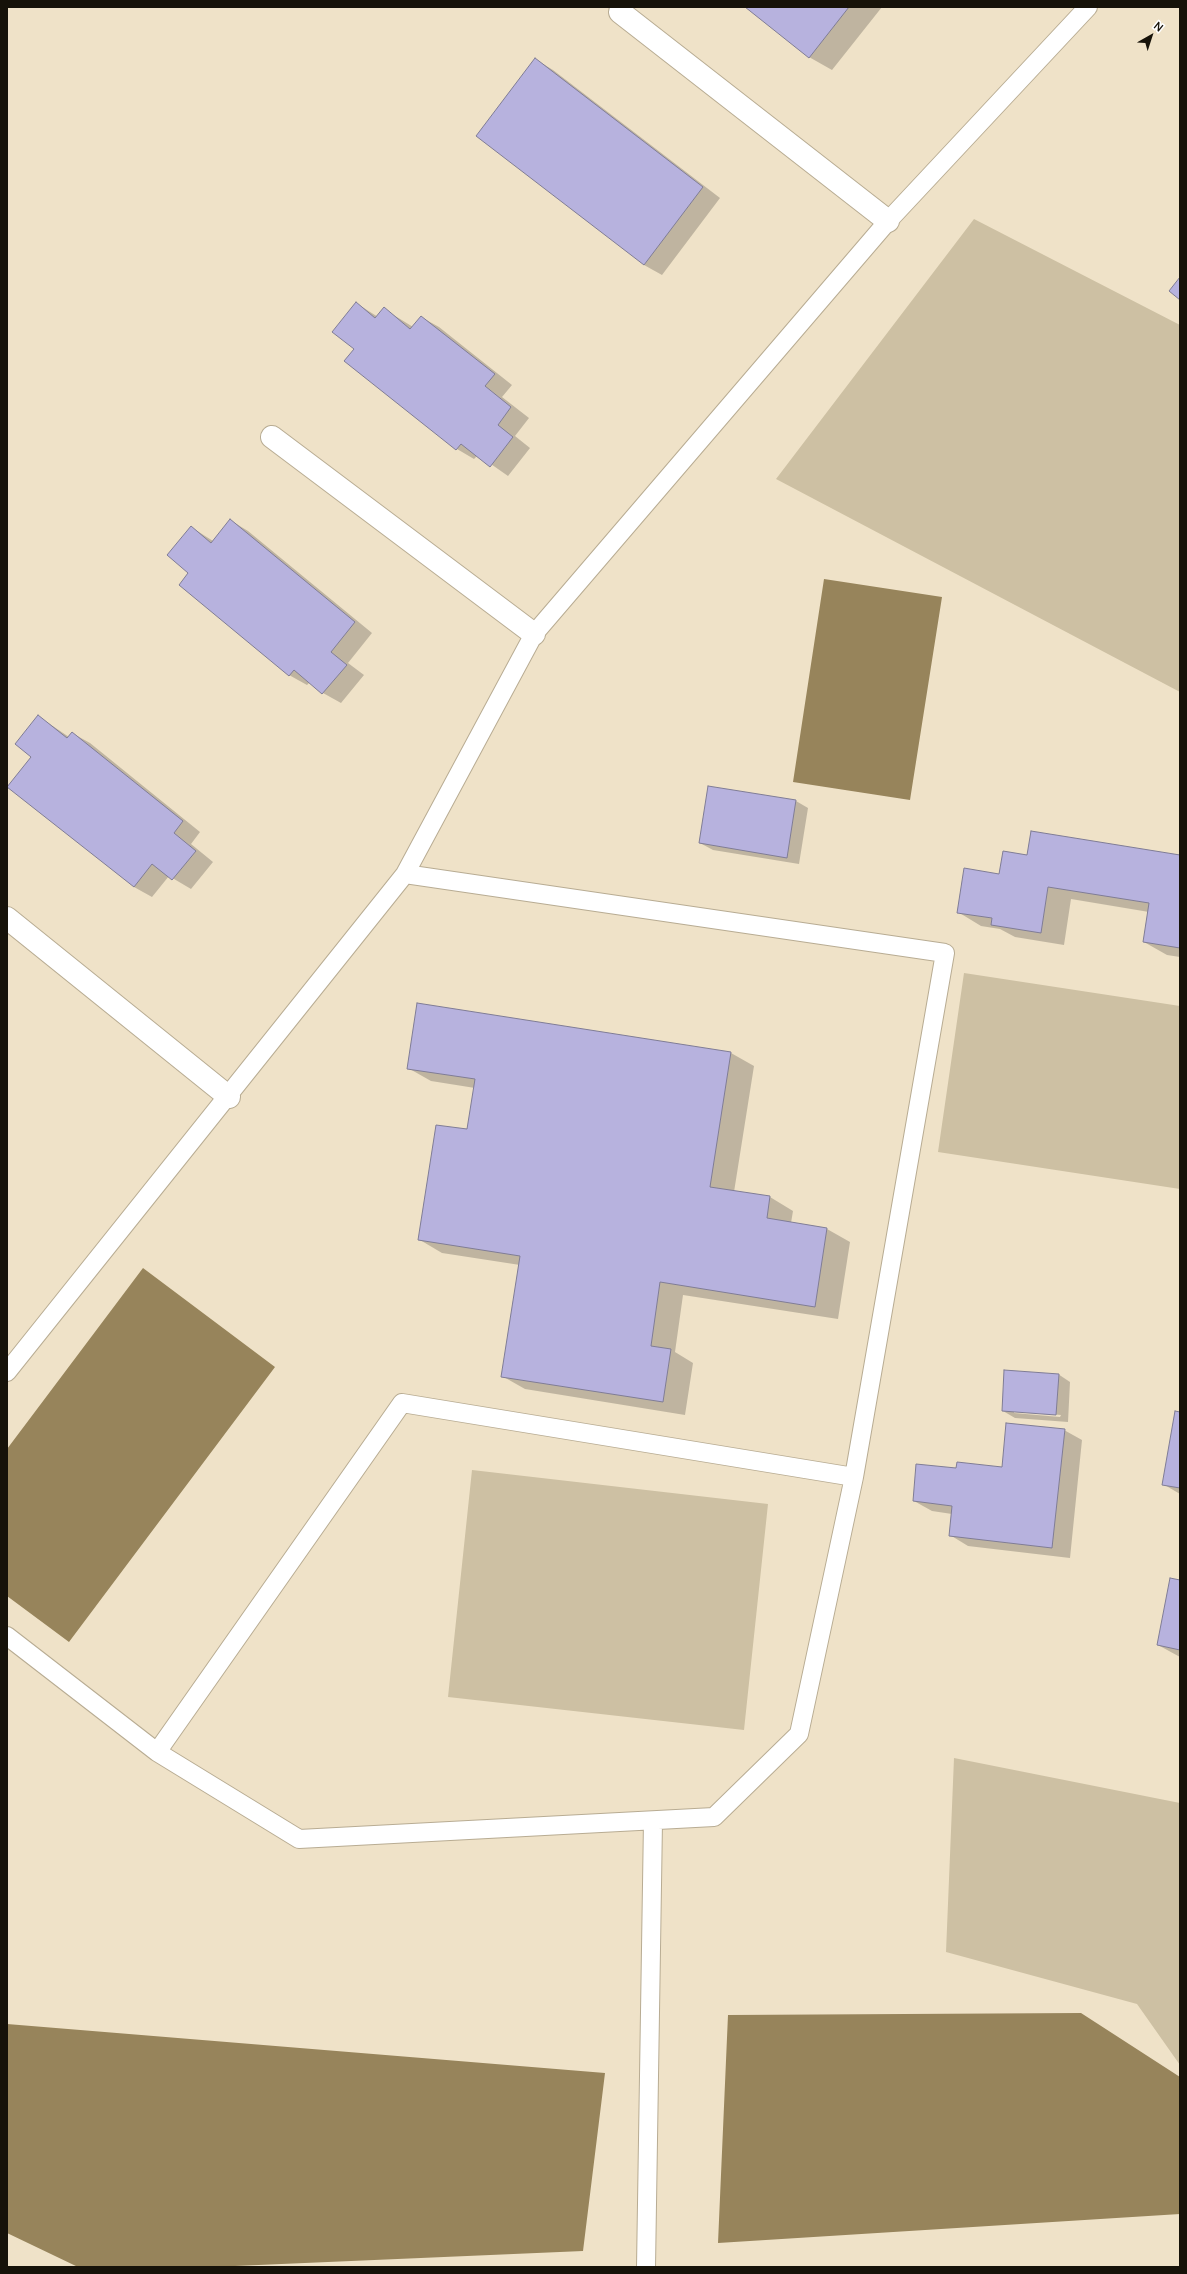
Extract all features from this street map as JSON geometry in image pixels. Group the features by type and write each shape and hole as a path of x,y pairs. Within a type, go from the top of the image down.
{"street":[{"path":"620,12 888,221"},
{"path":"272,437 534,634"},
{"path":"7,918 229,1097"}],"lane":[{"path":"7,1372 229,1097 405,874 534,634 888,221 1088,7"},
{"path":"7,1636 157,1752 299,1839 714,1817 799,1734 854,1477 945,953 405,874"},
{"path":"157,1752 402,1403 854,1477"},
{"path":"646,2267 653,1821"}],"shaded area":[{"path":"974,219 1180,325 1180,692 776,479"},
{"path":"824,579 942,597 910,800 793,782"},
{"path":"964,973 1180,1006 1180,1189 938,1152"},
{"path":"143,1268 275,1367 69,1642 7,1596 7,1449"},
{"path":"472,1470 768,1504 744,1730 448,1697"},
{"path":"954,1758 1180,1803 1180,2065 1137,2004 946,1952"},
{"path":"1081,2013 1180,2077 1180,2214 718,2243 728,2015"},
{"path":"7,2024 605,2073 583,2251 212,2267 78,2267 7,2233"}],"building":[{"path":"745,7 849,7 809,58"},
{"path":"535,58 703,187 644,265 476,136"},
{"path":"1180,277 1180,300 1169,291"},
{"path":"356,302 375,318 384,307 410,329 421,316 495,374 485,386 511,407 498,425 513,437 490,467 461,444 456,450 344,361 354,349 332,332"},
{"path":"230,519 355,622 331,652 347,665 322,694 294,670 289,676 179,585 188,573 167,555 191,526 211,543"},
{"path":"38,715 67,738 72,732 183,821 174,833 196,851 172,880 152,864 134,887 7,787 31,757 15,744"},
{"path":"708,786 796,800 787,858 699,843"},
{"path":"1031,831 1180,855 1180,948 1143,942 1149,903 1048,887 1041,933 991,925 992,918 957,913 964,868 999,874 1003,851 1027,855"},
{"path":"417,1003 731,1052 710,1187 770,1196 767,1218 827,1228 815,1307 660,1282 651,1346 671,1349 663,1402 501,1377 520,1256 418,1240 436,1125 467,1129 475,1079 407,1069"},
{"path":"1004,1370 1059,1374 1056,1415 1002,1411"},
{"path":"1175,1411 1180,1412 1180,1488 1162,1485"},
{"path":"1006,1423 1065,1429 1052,1548 949,1536 952,1506 913,1501 916,1464 956,1468 957,1462 1002,1467"},
{"path":"1170,1578 1180,1580 1180,1650 1157,1645"}]}
